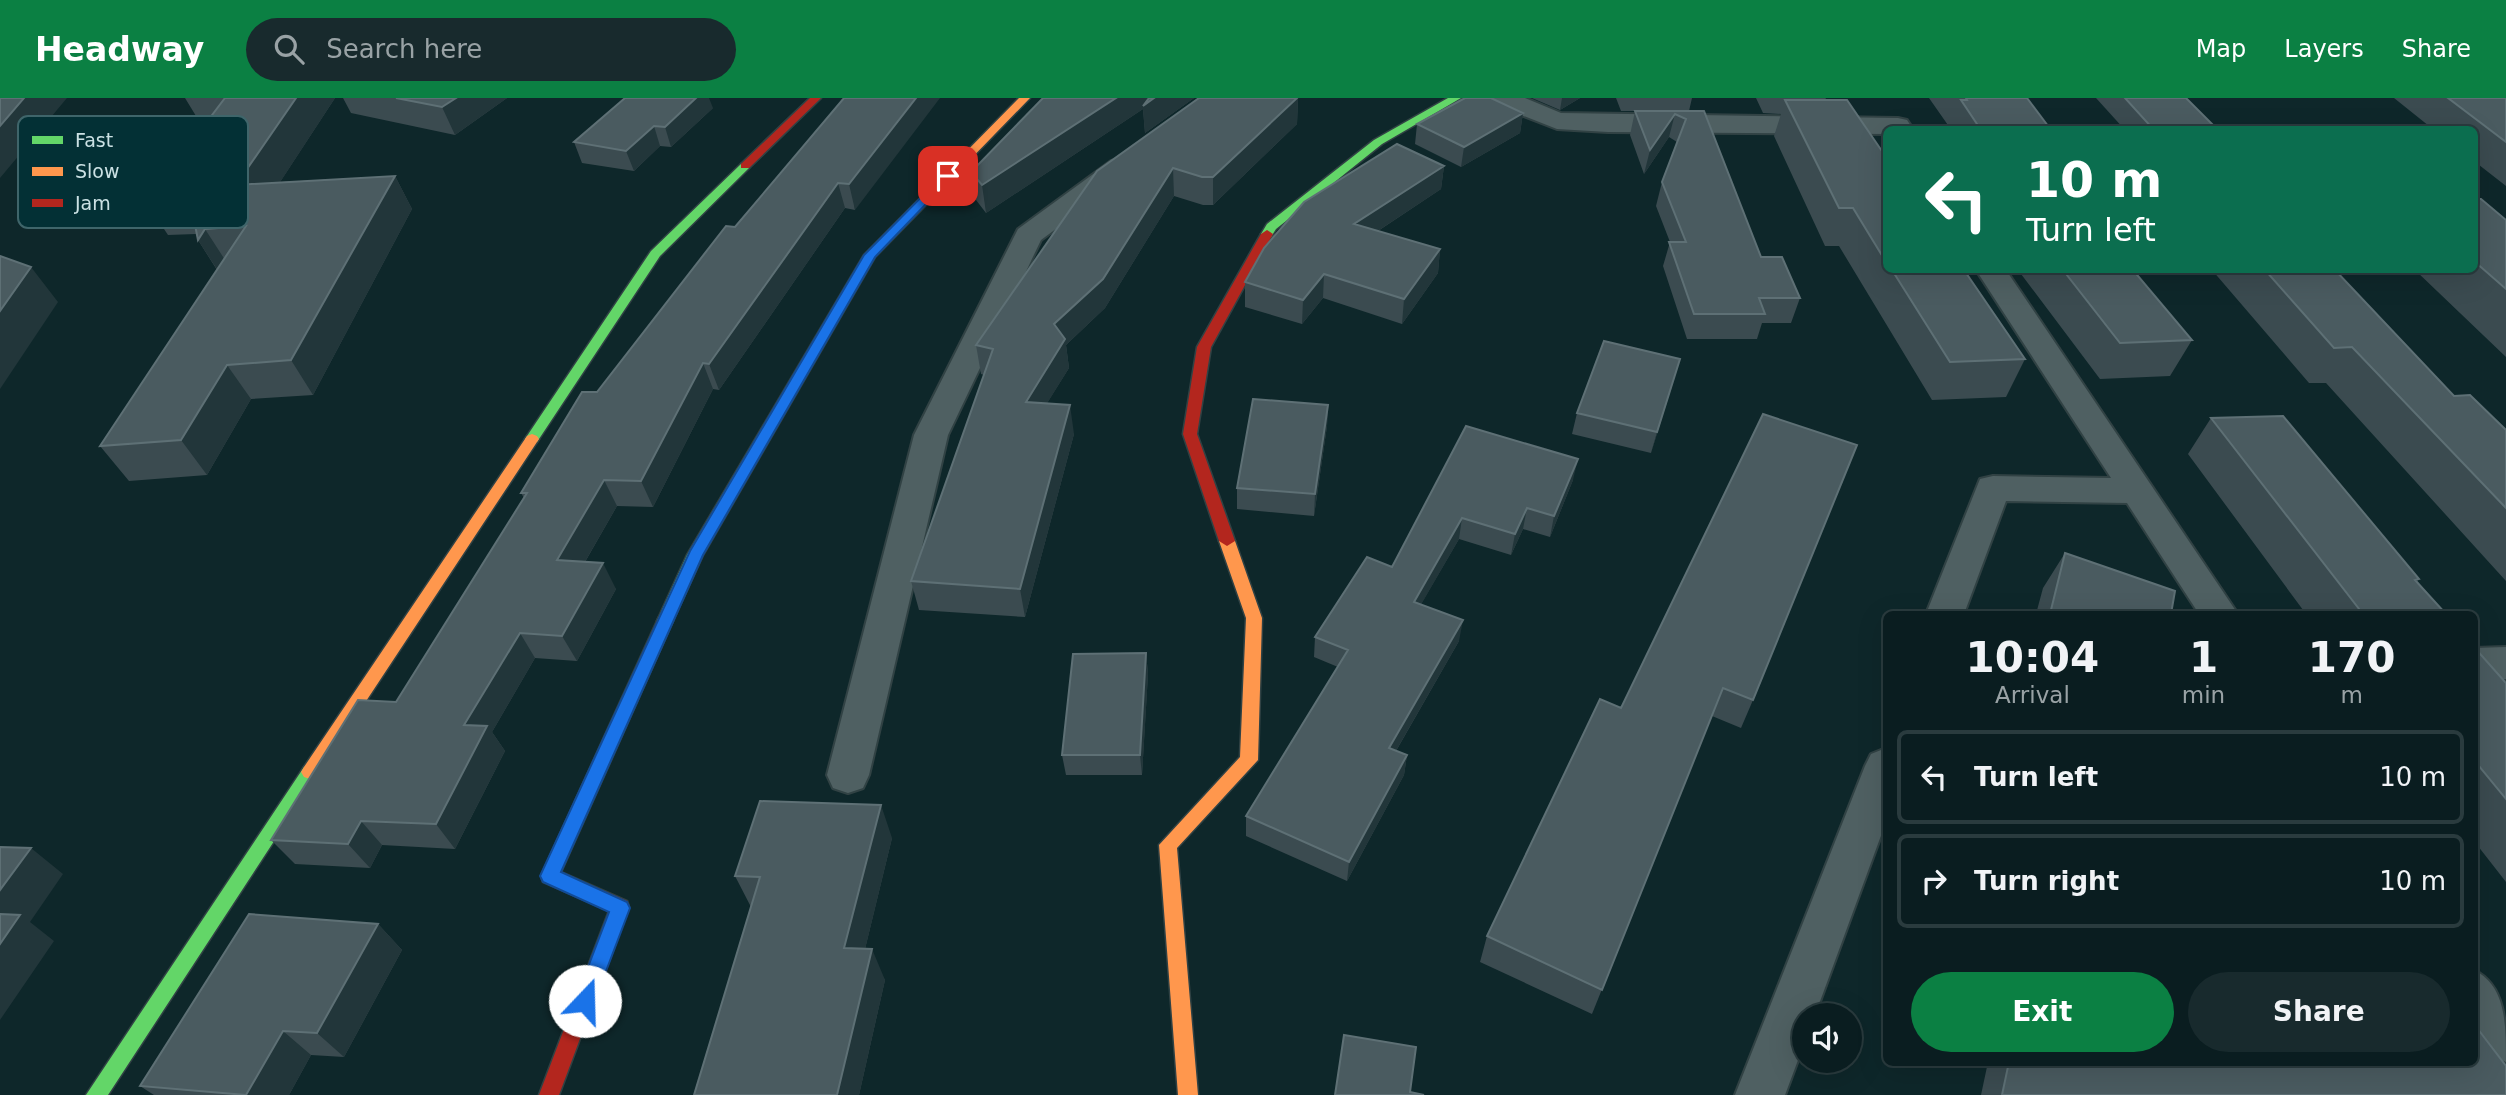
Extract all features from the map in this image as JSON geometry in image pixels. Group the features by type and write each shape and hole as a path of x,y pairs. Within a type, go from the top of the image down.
{"street":[{"path":"96,1095 655,254 816,98"},
{"path":"549,1095 620,908 550,876 695,555 870,255 1025,98"},
{"path":"1188,1095 1168,845 1250,760 1254,618 1190,434 1204,347 1271,227 1378,142 1456,98"},
{"path":"1502,98 1557,121 1883,128"},
{"path":"1880,98 1898,126"},
{"path":"848,775 931,435 1028,235 1149,146"},
{"path":"1993,273 2217,611"},
{"path":"1946,611 1993,488 2135,491"},
{"path":"2478,664 2506,663"},
{"path":"1760,1095 1883,774"},
{"path":"2478,998 2506,1038"}],"building":[{"path":"0,98 24,98 0,126"},
{"path":"225,98 296,98 248,168 248,116 211,116"},
{"path":"396,98 456,98 442,107"},
{"path":"625,98 696,98 665,127 654,126 626,151 574,142"},
{"path":"844,98 916,98 849,184 838,183 709,364 703,363 641,481 604,480 557,560 603,563 562,636 520,633 464,725 487,726 436,824 361,821 348,844 271,840 358,700 396,702 527,493 521,493 582,392 597,392 726,226 735,227"},
{"path":"1043,98 1116,98 982,185 971,172"},
{"path":"1199,98 1297,98 1213,177 1202,177 1173,168 1103,279 1054,324 1065,339 1026,402 1070,405 1020,589 911,581 993,349 976,345 1097,171"},
{"path":"1465,98 1491,98 1523,113 1464,147 1417,124"},
{"path":"1966,98 2027,98 2048,126 1978,126 1961,100 1967,100"},
{"path":"2125,98 2186,98 2214,126 2150,126"},
{"path":"2448,98 2506,98 2506,142"},
{"path":"1785,100 1847,100 1883,153 1883,257 1853,208 1839,208"},
{"path":"1635,111 1704,111 1761,257 1782,257 1800,298 1759,298 1765,314 1694,314 1669,242 1686,242 1662,182 1686,119 1675,114 1650,150"},
{"path":"1397,144 1444,166 1354,224 1440,249 1404,299 1324,274 1303,300 1245,282 1264,248 1304,202"},
{"path":"395,176 291,360 227,365 181,440 100,446 245,228 248,228 248,184"},
{"path":"2478,199 2506,220 2506,289 2478,264"},
{"path":"196,228 219,228 205,229 198,240"},
{"path":"0,256 31,267 0,311"},
{"path":"1894,273 1966,273 2025,359 1950,362"},
{"path":"2065,273 2136,273 2192,340 2120,343"},
{"path":"2268,273 2338,273 2454,396 2470,395 2506,430 2506,508 2352,347 2334,348"},
{"path":"1604,341 1680,359 1657,432 1577,413"},
{"path":"1253,399 1328,405 1315,494 1237,488"},
{"path":"1763,414 1857,445 1753,700 1723,688 1602,990 1487,936 1600,699 1621,708"},
{"path":"2283,416 2419,579 2415,580 2443,611 2361,611 2211,418"},
{"path":"1466,426 1578,459 1554,516 1527,508 1515,534 1462,518 1414,602 1463,620 1389,748 1407,755 1349,862 1246,816 1348,650 1315,637 1367,557 1392,567"},
{"path":"2065,553 2175,591 2172,611 2051,611"},
{"path":"2478,652 2506,683 2506,799 2478,765"},
{"path":"1146,653 1140,755 1062,755 1073,654"},
{"path":"760,801 881,805 844,948 872,949 837,1095 694,1095 760,877 735,876"},
{"path":"0,847 31,848 0,890"},
{"path":"0,914 20,915 0,944"},
{"path":"249,914 378,924 317,1033 283,1031 246,1095 140,1086"},
{"path":"2478,1029 2506,1066 2506,1095 2002,1095 2008,1066 2478,1066"},
{"path":"1344,1035 1416,1047 1410,1092 1424,1095 1335,1095"}],"traffic: fast":[{"path":"1267,234 1271,227 1378,142 1456,98"},
{"path":"532,439 655,254 745,166"},
{"path":"665,621 695,555 870,255 957,167"},
{"path":"96,1095 310,772"}],"traffic: slow":[{"path":"957,167 1025,98"},
{"path":"310,772 532,439"},
{"path":"1188,1095 1168,845 1249,760 1254,618 1227,541"}],"traffic: jam":[{"path":"745,166 816,98"},
{"path":"1227,541 1190,434 1204,347 1267,234"},
{"path":"549,1095 620,907 550,876 665,621"}],"route":[{"path":"585,1001 620,908 550,876 695,555 870,255 948,176"}]}
